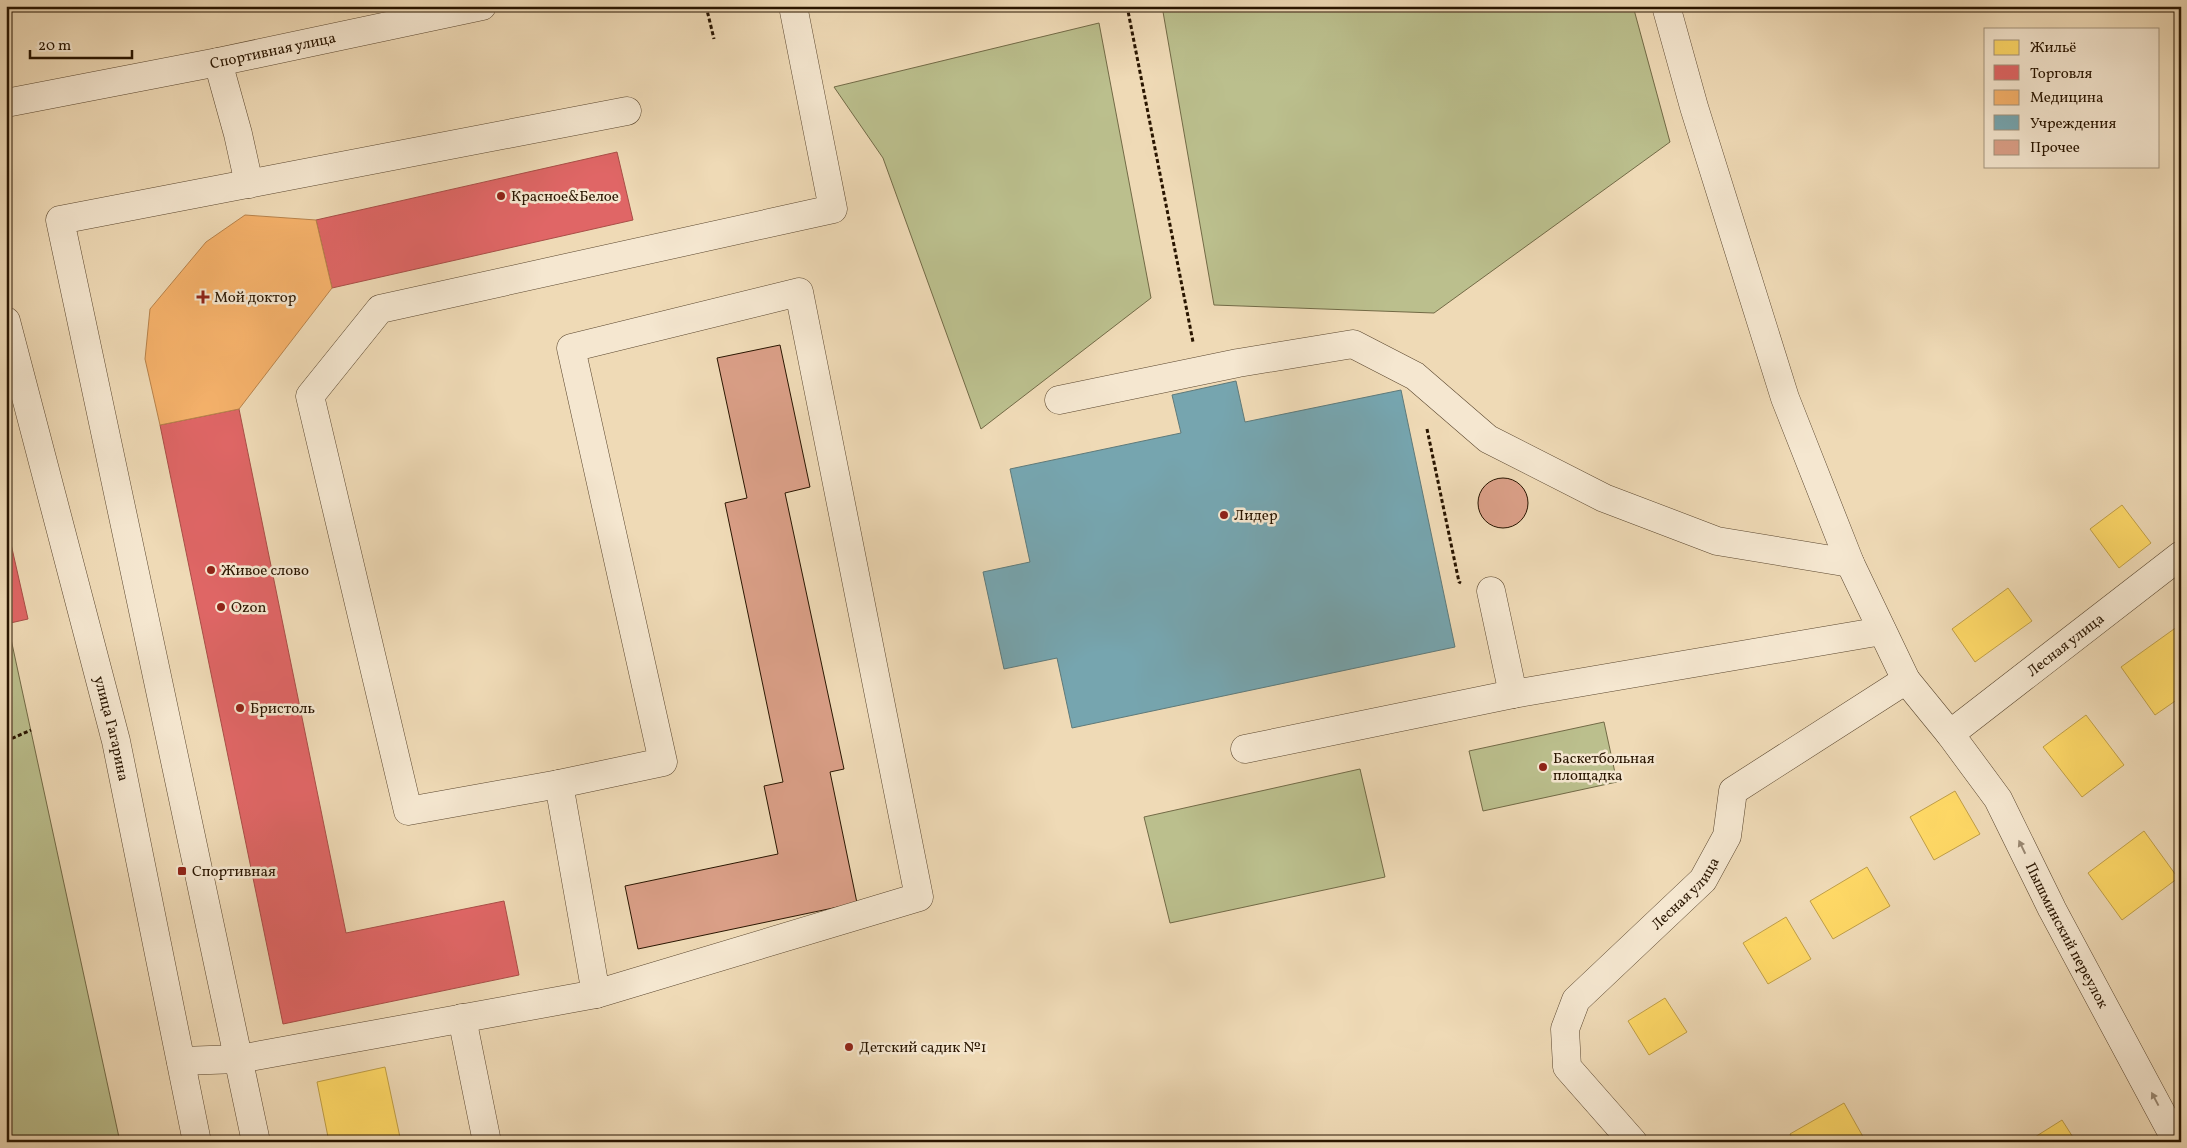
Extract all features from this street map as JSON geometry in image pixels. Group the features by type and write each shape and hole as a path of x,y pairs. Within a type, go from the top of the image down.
{"street":[{"name":"Спортивная улица","path":"6,103 218,62 482,6"},
{"path":"182,1061 239,1059 596,994 919,897 799,292 571,348 663,762 559,784 408,811 310,396 380,309 833,209 793,6"},
{"name":"Пышминский переулок","path":"1666,6 1694,106 1785,398 1850,563 1906,680 1998,798 2052,909 2178,1142"},
{"path":"218,62 238,134 249,184"},
{"path":"256,1142 60,220 627,111"},
{"name":"улица Гагарина","path":"6,321 116,741 198,1142"},
{"path":"1059,400 1199,371 1353,344 1415,376 1488,439 1604,498 1717,541 1850,563"},
{"name":"Лесная улица","path":"1950,734 2181,555"},
{"path":"1491,591 1513,694"},
{"path":"1245,749 1513,694 1882,631"},
{"name":"Лесная улица","path":"1633,1142 1567,1067 1565,1030 1576,1000 1703,880 1726,836 1733,791 1906,680"},
{"path":"559,784 596,994"},
{"path":"462,1018 487,1142"}],"path":[{"path":"706,6 714,39"},
{"path":"1127,6 1199,371"},
{"path":"1426,424 1459,582"},
{"path":"6,741 31,730"}],"green space":[{"path":"1162,6 1633,6 1670,142 1434,313 1214,305"},
{"path":"1099,23 1151,298 981,429 883,158 834,87"},
{"path":"6,616 120,1142 6,1142"},
{"name":"Баскетбольная площадка","path":"1604,722 1617,782 1483,811 1469,751"},
{"path":"1360,769 1385,877 1170,923 1144,817"}],"building: Жильё":[{"path":"2122,505 2151,543 2119,568 2090,529"},
{"path":"2008,588 2032,621 1975,662 1952,629"},
{"path":"2181,624 2181,697 2155,715 2121,667"},
{"path":"2086,715 2124,765 2082,797 2043,747"},
{"path":"1955,791 1980,834 1934,860 1910,817"},
{"path":"2144,831 2178,878 2122,920 2088,873"},
{"path":"1867,867 1890,906 1833,939 1810,901"},
{"path":"1786,917 1811,959 1768,984 1743,943"},
{"path":"1665,998 1687,1032 1649,1055 1628,1021"},
{"path":"385,1067 401,1142 329,1142 317,1082"},
{"path":"1844,1103 1866,1142 1794,1142 1790,1134"},
{"path":"2062,1120 2076,1142 2027,1142"}],"building: Торговля":[{"path":"617,152 633,220 332,288 316,220"},
{"path":"239,409 346,933 504,901 519,975 283,1024 160,425"},
{"path":"6,522 28,619 6,624"}],"building: Медицина":[{"path":"245,215 316,220 332,288 239,409 160,425 145,359 150,309 206,242"}],"building: Учреждения":[{"name":"Лидер","path":"1236,381 1245,422 1401,390 1455,647 1072,728 1057,658 1004,669 983,572 1030,562 1010,469 1181,433 1172,395"}],"building: Прочее":[{"path":"780,345 810,487 785,493 844,769 830,772 857,903 638,949 625,886 778,854 764,786 783,782 725,503 747,498 717,358"},
{"path":"1503,478 1512,480 1523,489 1528,503 1526,512 1517,523 1503,528 1494,526 1483,517 1478,503 1480,494 1489,483"}],"place":[{"name":"Красное&Белое","path":"501,196"},
{"name":"Мой доктор","path":"203,297"},
{"name":"Лидер","path":"1224,515"},
{"name":"Живое слово","path":"211,570"},
{"name":"Ozon","path":"221,607"},
{"name":"Бристоль","path":"240,708"},
{"name":"Баскетбольная площадка","path":"1543,767"},
{"name":"Спортивная","path":"182,871"},
{"name":"Детский садик №1","path":"849,1047"}]}
